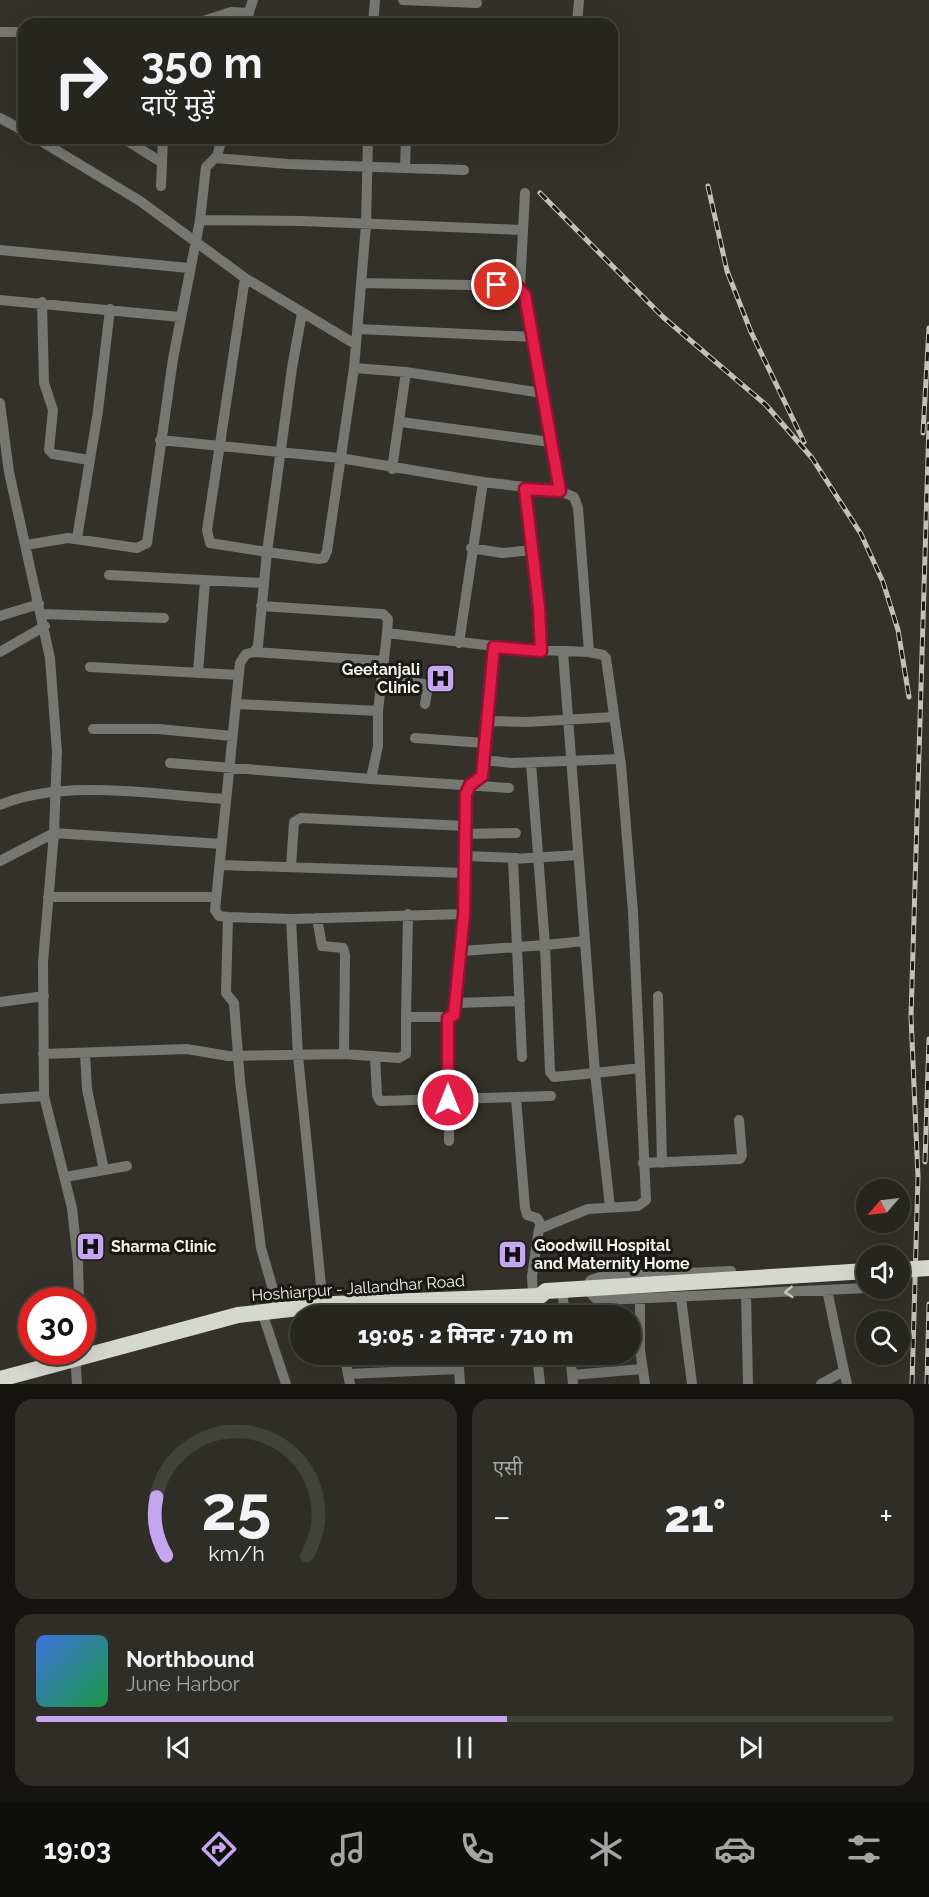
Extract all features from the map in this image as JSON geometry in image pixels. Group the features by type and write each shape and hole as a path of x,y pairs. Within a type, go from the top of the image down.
{"highway":[{"path":"910,1269 929,1268"},
{"name":"Hoshiarpur - Jallandhar Road","path":"96,1346 236,1305 276,1300 331,1305 543,1290 856,1273"},
{"name":"Hoshiarpur - Jallandhar Road","path":"465,1305 543,1290"},
{"name":"Hoshiarpur - Jallandhar Road","path":"96,1347 237,1315 290,1309"},
{"name":"Hoshiarpur - Jallandhar Road","path":"0,1367 18,1363"},
{"name":"Hoshiarpur - Jallandhar Road","path":"0,1379 38,1365"}],"street":[{"path":"374,18 375,0"},
{"path":"403,0 477,3"},
{"path":"578,18 579,0"},
{"path":"212,18 254,4"},
{"path":"248,18 254,4"},
{"path":"0,32 18,32"},
{"path":"0,118 18,128"},
{"path":"46,144 140,201 244,278 355,344"},
{"path":"132,144 161,162"},
{"path":"161,186 163,144"},
{"path":"26,545 77,538 137,548 147,543 160,440 180,317 200,220 206,167 215,158 220,144"},
{"path":"244,278 208,541 267,552 324,558 337,494 340,458 354,368 366,225 368,144"},
{"path":"405,168 406,144"},
{"path":"215,158 464,170"},
{"path":"525,193 520,287 525,295 560,491"},
{"path":"200,220 302,221 523,230"},
{"path":"0,250 189,268"},
{"path":"361,283 520,287"},
{"path":"0,300 42,302 180,317"},
{"path":"42,302 44,383 52,410 49,450 53,454 89,460"},
{"path":"77,538 98,411 110,309"},
{"path":"254,652 258,646 262,583 302,314"},
{"path":"358,329 533,337"},
{"path":"354,368 406,372 542,393"},
{"path":"392,469 401,422 406,372"},
{"path":"0,403 9,472 45,626 57,752 44,996 44,1096 65,1177 75,1232 78,1287"},
{"path":"401,422 550,442"},
{"path":"160,440 280,454 340,458 392,469 525,489 560,491 574,497 578,508 589,652"},
{"path":"459,643 471,548 483,482"},
{"path":"525,489 539,608 541,651"},
{"path":"471,548 502,553 532,550"},
{"path":"110,575 262,583"},
{"path":"198,673 205,581"},
{"path":"261,606 383,614 388,619 378,711 378,746 371,779"},
{"path":"0,616 40,609 164,618"},
{"path":"0,652 45,626"},
{"path":"387,633 494,647 589,652 603,655 606,658 620,759 633,912 645,1202 638,1206 583,1211 542,1227 536,1235 543,1290 538,1305"},
{"path":"406,1017 448,1018 454,1015 462,951 466,873 466,794 470,785 482,776 494,647"},
{"path":"384,661 254,652 248,652 242,659 225,800 216,897 217,915 291,919 464,914"},
{"path":"563,652 595,1073 610,1207"},
{"path":"90,667 239,675"},
{"path":"381,679 424,684 427,692 426,704"},
{"path":"237,704 378,711"},
{"path":"487,721 614,717"},
{"path":"93,729 158,729 232,736"},
{"path":"415,738 485,743"},
{"path":"483,760 531,763 620,759"},
{"path":"170,763 509,788"},
{"path":"531,763 545,945 550,1072 556,1077 640,1068"},
{"path":"0,805 19,797 96,790 225,800"},
{"path":"291,867 294,822 301,818 516,833"},
{"path":"0,861 54,833 222,844"},
{"path":"466,856 516,858 578,855"},
{"path":"516,858 513,860 522,1058"},
{"path":"220,865 466,873"},
{"path":"48,897 216,897"},
{"path":"43,1054 187,1049 239,1056 344,1054 404,1056 408,914"},
{"path":"228,917 225,993 234,1003 261,1248 276,1300"},
{"path":"317,918 322,946 340,946 345,950 344,1054"},
{"path":"291,919 298,1056 331,1305"},
{"path":"462,951 585,941"},
{"path":"0,1002 44,996"},
{"path":"658,996 662,1163"},
{"path":"456,1003 520,1001"},
{"path":"448,1018 449,1141"},
{"path":"85,1053 87,1089 104,1170"},
{"path":"375,1056 380,1101 551,1096"},
{"path":"0,1100 44,1096"},
{"path":"516,1098 525,1208 527,1215 537,1218 542,1227"},
{"path":"642,1117 662,1116"},
{"path":"643,1163 740,1159 742,1155 739,1120"},
{"path":"65,1177 127,1167"},
{"path":"856,1265 600,1277 591,1281 586,1288 600,1300 856,1289"},
{"path":"543,1290 556,1305"},
{"path":"827,1290 847,1384"},
{"path":"746,1294 748,1384"},
{"path":"681,1298 692,1384"},
{"path":"640,1300 642,1369 645,1384"},
{"path":"262,1312 286,1384"},
{"path":"75,1365 77,1384"},
{"path":"459,1365 460,1384"},
{"path":"538,1365 540,1384"},
{"path":"349,1379 459,1369"},
{"path":"573,1379 642,1369"},
{"path":"821,1384 844,1371"}],"railway":[{"path":"708,186 727,271 751,332 804,442"},
{"path":"540,193 663,317 766,405 812,458 861,534 883,582 898,630 909,697"},
{"path":"923,433 929,328"},
{"path":"912,1384 918,1177 911,1017 929,424"},
{"path":"925,1162 929,1039"},
{"path":"927,1384 929,1304"}],"place":[{"name":"Geetanjali Clinic","path":"441,678"},
{"name":"Sharma Clinic","path":"90,1246"},
{"name":"Goodwill Hospital and Maternity Home","path":"513,1254"}],"route":[{"path":"448,1100 448,1018 454,1015 464,914 466,794 470,785 482,776 494,647 541,651 539,608 525,489 560,491 525,295 520,287 497,285"}]}
